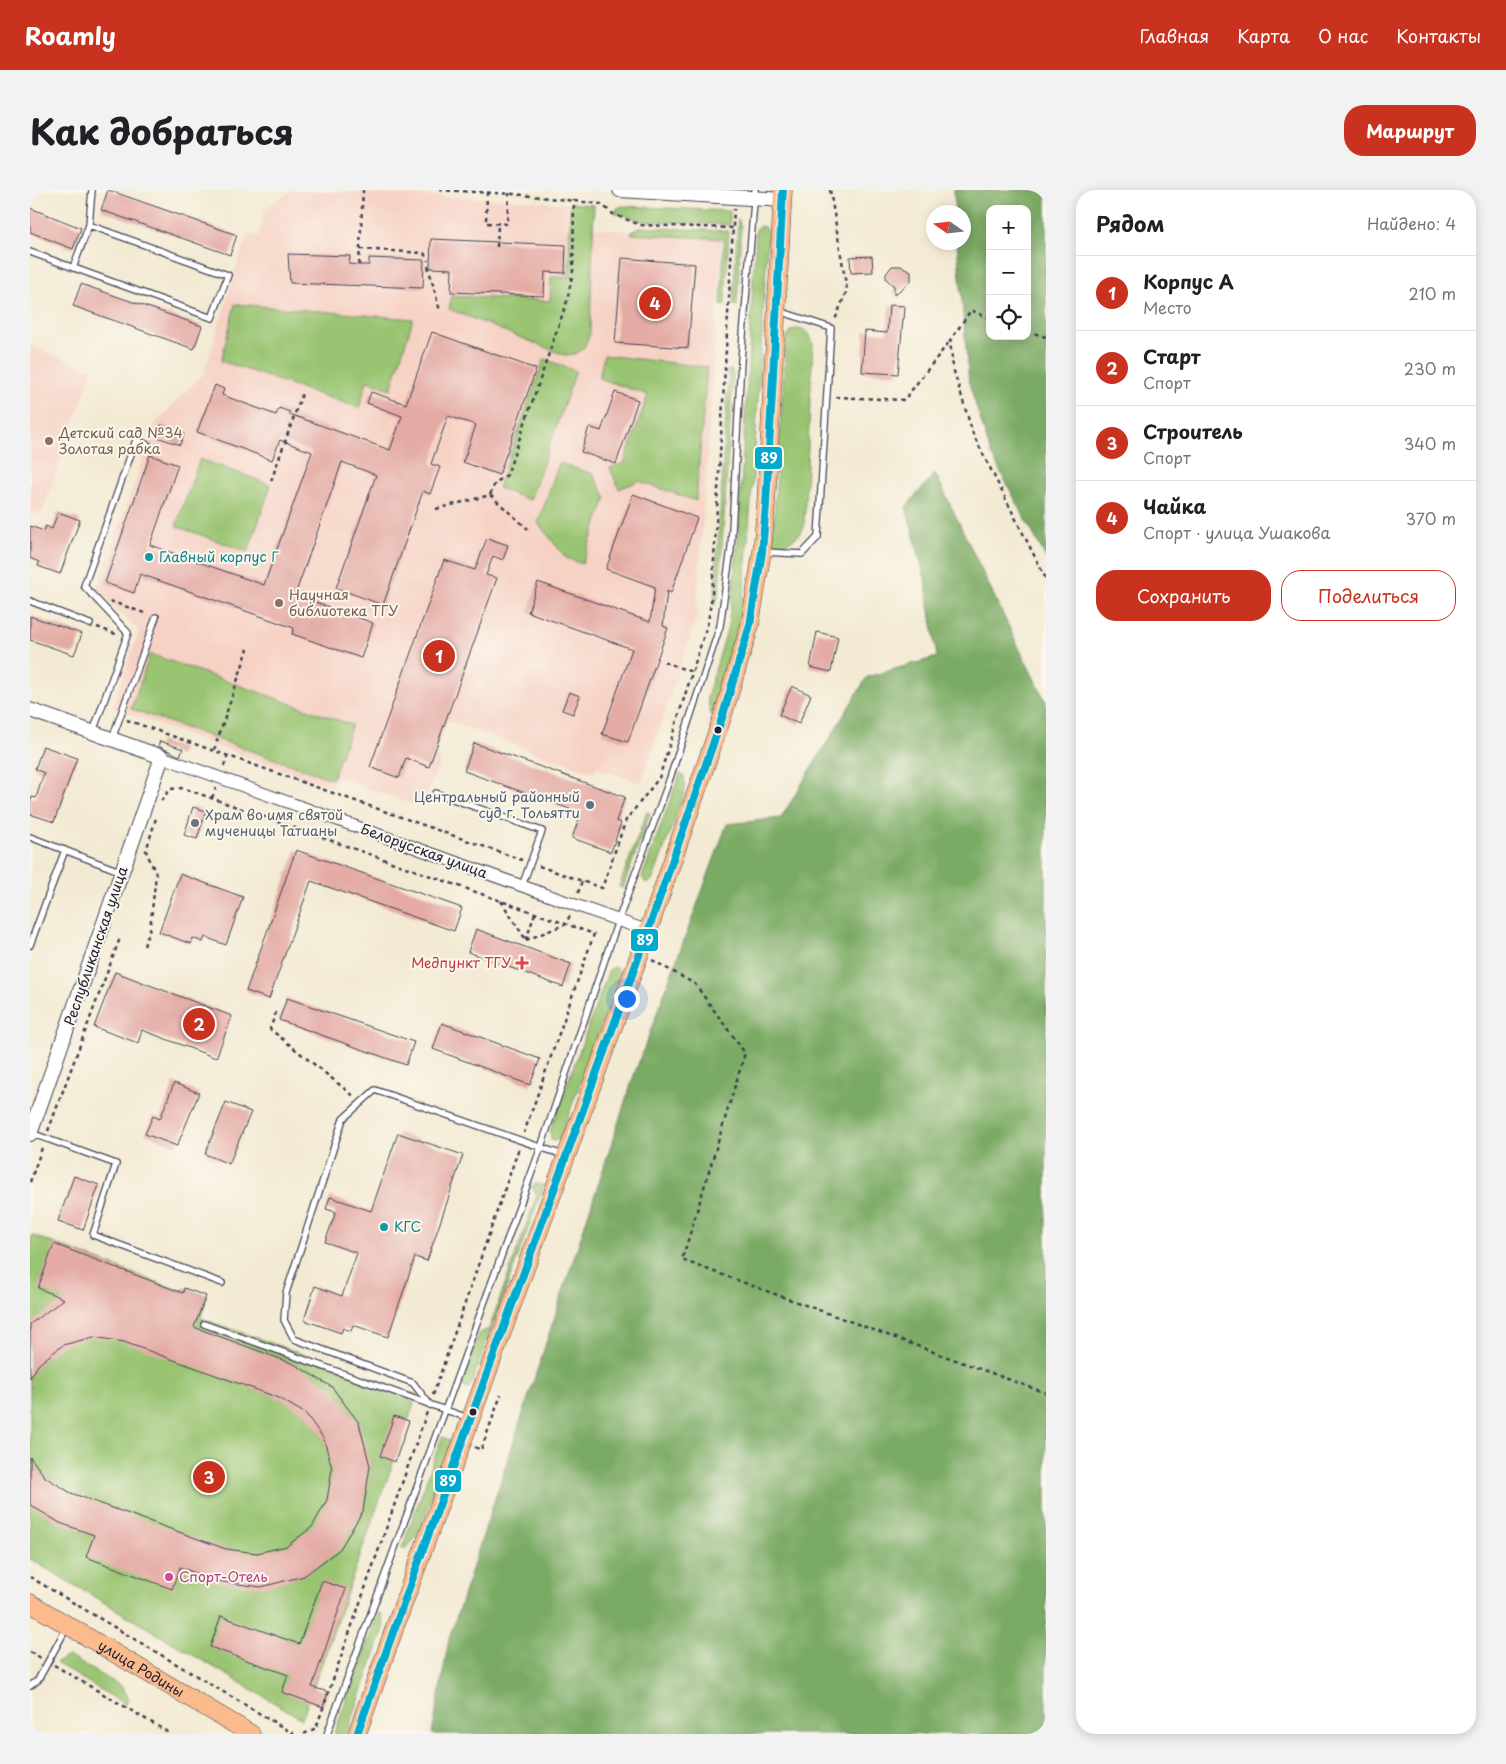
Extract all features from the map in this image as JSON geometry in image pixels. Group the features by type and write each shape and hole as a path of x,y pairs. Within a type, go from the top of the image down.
{"main road":[{"path":"357,1734 565,1156 648,932 722,718 750,625 762,552 783,195"},
{"name":"улица Родины","path":"30,1603 251,1734"}],"street":[{"path":"620,190 735,197 755,194 783,195"},
{"name":"Белорусская улица","path":"30,710 648,932"},
{"name":"Республиканская улица","path":"30,1133 162,757"}],"lane":[{"path":"74,268 89,225 92,190"},
{"path":"327,1734 540,1147 672,772 720,626 731,549 741,360 755,194"},
{"path":"30,252 212,318 228,275 89,225"},
{"path":"762,552 802,554 818,537 832,328 776,310"},
{"path":"93,732 128,633 84,586 136,440 148,445"},
{"path":"30,601 90,624"},
{"path":"112,739 156,617"},
{"path":"436,794 542,831 522,886"},
{"path":"30,837 122,872"},
{"path":"30,945 65,850"},
{"path":"430,1405 413,1383 294,1339 284,1320 286,1293 344,1119 375,1090 565,1156"},
{"path":"30,1133 116,1164 93,1235 222,1283"},
{"path":"204,1324 470,1419"},
{"path":"30,1686 38,1680 68,1626"}],"path":[{"path":"359,264 363,190"},
{"path":"439,190 487,192 601,204 613,214 640,225 733,228"},
{"path":"830,190 847,290 832,328"},
{"path":"487,192 486,223 507,224 509,194"},
{"path":"120,717 602,888 626,820 659,778 708,622 712,595 735,197"},
{"path":"490,495 495,483 507,476 567,301 573,271 574,200"},
{"path":"497,247 498,224"},
{"path":"360,249 424,253 428,261"},
{"path":"428,266 440,311"},
{"path":"827,396 904,400 950,341 971,310 986,316"},
{"path":"1031,332 1046,338"},
{"path":"950,341 953,368 973,434 1046,579"},
{"path":"271,481 302,394"},
{"path":"436,509 490,495"},
{"path":"490,495 528,529"},
{"path":"90,624 126,638"},
{"path":"214,750 248,650"},
{"path":"664,662 692,672"},
{"path":"160,802 170,789 183,788 594,934 316,1728 304,1734"},
{"path":"144,946 150,929 156,874 146,852 158,810"},
{"path":"500,900 526,940"},
{"path":"526,940 535,913"},
{"path":"526,940 566,924"},
{"path":"30,1182 120,938"},
{"path":"640,953 696,984 745,1053 682,1260 1046,1393"},
{"path":"276,1012 270,1029 362,1102"},
{"path":"30,1577 294,1734"},
{"path":"30,1652 171,1734"}],"shaded area":[{"path":"292,190 520,200 567,204 567,226 722,238 696,619 641,783 596,768 594,773 446,720 433,755 441,758 423,808 336,777 332,787 112,708 139,631 97,588 156,422 204,373 247,234 258,236 265,209"},
{"name":"Детский сад №34 Золотая рабка","path":"30,346 93,370 41,515 30,511"}],"green space":[{"path":"954,190 1046,190 1046,558 991,454 969,383 958,250 971,250 971,205 955,205"},
{"path":"570,203 594,205 590,333 582,350 575,354 564,355 449,309 451,296 550,301 551,277 569,277"},
{"path":"622,206 730,211 730,225 643,221 616,213 616,209"},
{"path":"738,219 741,227 737,306 733,305"},
{"path":"761,226 768,233 754,464 743,600 738,630 711,715 707,698 727,630 738,539 756,231"},
{"path":"641,227 729,231 725,305 721,304 724,239 631,234"},
{"path":"235,304 413,319 391,389 367,381 359,408 221,361"},
{"path":"795,329 807,333 813,343 804,527 797,536 779,546 774,543 773,531 786,339 791,331"},
{"path":"604,355 707,367 696,501 639,481 619,489 610,468 624,463 648,395 599,378"},
{"path":"544,359 576,371 530,500 498,488"},
{"path":"729,369 733,374 719,596 714,606"},
{"path":"200,459 271,485 248,552 176,526"},
{"path":"559,463 593,474 606,498 582,564 566,558 538,523"},
{"path":"935,473 1046,702 1046,1734 432,1734 449,1639 633,1078 727,824 781,818 867,677 937,657 925,578 906,507"},
{"path":"150,654 352,725 332,779 131,709"},
{"path":"680,774 684,776 685,791 653,879 649,883 645,882 642,877"},
{"path":"647,812 650,813 623,888 619,887"},
{"path":"614,967 618,969 619,974 560,1139 553,1141 550,1131 609,970"},
{"path":"535,1184 544,1185 471,1385 466,1389 462,1385 462,1380 479,1333 489,1329 537,1195 531,1186"},
{"path":"32,1235 182,1292 184,1288 206,1296 201,1318 417,1395 302,1719 30,1559 30,1241"},
{"path":"442,1437 452,1441 418,1535 406,1549 402,1548"},
{"path":"378,1613 382,1614 384,1629 347,1734 334,1734"},
{"path":"68,1656 121,1686 128,1699 126,1705 56,1663"}],"building":[{"path":"108,190 237,235 230,255 101,210"},
{"path":"30,208 81,228 73,249 30,232"},
{"path":"431,239 566,245 565,273 545,272 544,296 451,292 452,269 430,268"},
{"path":"288,254 350,256 349,264 359,265 369,265 369,258 424,260 423,288 290,283"},
{"path":"872,256 873,272 851,273 850,257"},
{"path":"622,258 695,264 688,348 615,343"},
{"path":"892,266 901,266 911,271 911,281 894,295 894,286 886,279 886,274"},
{"path":"81,284 202,326 194,349 73,306"},
{"path":"889,305 905,306 898,374 862,372 865,331 887,333"},
{"path":"432,332 536,369 499,475 463,462 476,425 448,416 431,464 440,467 430,494 423,491 383,605 336,588 376,475 342,462 295,595 373,623 361,658 292,634 294,628 140,574 134,593 105,583 150,455 178,465 150,545 264,585 312,452 280,440 272,460 197,432 215,385 224,389 222,395 276,415 279,408 290,412 289,414 390,450 402,416 367,403 371,392 406,404"},
{"path":"615,392 638,400 616,464 581,452 589,427 601,431"},
{"path":"161,425 184,434 180,445 157,437"},
{"path":"633,494 697,518 671,593 667,591 663,626 668,628 628,742 602,734 632,649 528,612 538,582 650,622 655,587 606,569"},
{"path":"58,512 80,520 60,574 38,566 39,562 30,558 30,526 44,531 46,526 52,529"},
{"path":"487,538 508,545 503,560 493,556 486,575 497,578 429,767 406,758 399,778 370,767 444,560 475,570"},
{"path":"30,616 82,634 74,655 30,640"},
{"path":"817,632 838,637 831,672 810,667"},
{"path":"792,686 811,695 799,724 779,715"},
{"path":"569,692 580,696 573,714 562,710"},
{"path":"160,741 183,749 180,756 158,746"},
{"name":"Центральный районный суд г. Тольятти","path":"474,743 625,797 616,821 621,823 611,852 572,838 581,813 464,771"},
{"path":"43,746 77,758 54,822 30,814 32,797 36,798 44,773 35,769"},
{"name":"Храм во имя святой мученицы Татианы","path":"193,807 206,811 197,839 184,835"},
{"path":"296,850 462,908 454,931 311,881 269,999 246,991"},
{"path":"180,874 243,897 226,945 205,937 203,942 193,938 191,944 159,932"},
{"path":"476,929 571,964 563,987 468,952"},
{"path":"115,972 232,1016 216,1058 142,1030 138,1043 94,1027"},
{"path":"287,998 414,1042 406,1065 279,1020"},
{"path":"442,1023 540,1059 530,1085 433,1049"},
{"path":"174,1083 199,1093 177,1146 145,1134 153,1116 160,1119"},
{"path":"226,1102 251,1112 229,1164 205,1154"},
{"name":"КГС","path":"398,1133 463,1155 427,1261 415,1257 388,1337 353,1325 351,1331 343,1328 341,1333 304,1320 315,1286 342,1296 357,1253 325,1242 336,1212 326,1209 330,1197 371,1211"},
{"path":"74,1176 99,1185 83,1230 58,1221"},
{"path":"54,1244 183,1293 184,1288 206,1296 194,1327 294,1364 332,1387 359,1423 370,1466 363,1511 340,1549 304,1576 261,1587 216,1581 180,1567 172,1589 86,1557 94,1535 60,1523 30,1505 30,1457 45,1477 71,1493 226,1549 257,1553 287,1546 312,1527 327,1500 332,1469 324,1439 306,1414 279,1398 124,1342 94,1337 63,1345 39,1364 30,1378 30,1324 64,1299 38,1288"},
{"path":"394,1416 409,1421 395,1462 380,1456"},
{"path":"322,1581 346,1589 312,1687 328,1692 323,1707 282,1692 288,1675 210,1647 221,1616 299,1644"}],"transit line":[{"name":"89","path":"357,1734 648,931 722,718 750,625 762,552 766,505 783,190"}],"place":[{"name":"Чайка","path":"655,303"},
{"name":"Детский сад №34 Золотая рабка","path":"49,441"},
{"name":"Главный корпус Г","path":"149,557"},
{"name":"Научная библиотека ТГУ","path":"279,603"},
{"name":"Корпус А","path":"439,656"},
{"name":"Центральный районный суд г. Тольятти","path":"590,805"},
{"name":"Храм во имя святой мученицы Татианы","path":"195,823"},
{"name":"Медпункт ТГУ","path":"522,963"},
{"name":"Старт","path":"199,1024"},
{"name":"КГС","path":"384,1227"},
{"name":"Строитель","path":"209,1477"},
{"name":"Спорт-Отель","path":"169,1577"}]}
